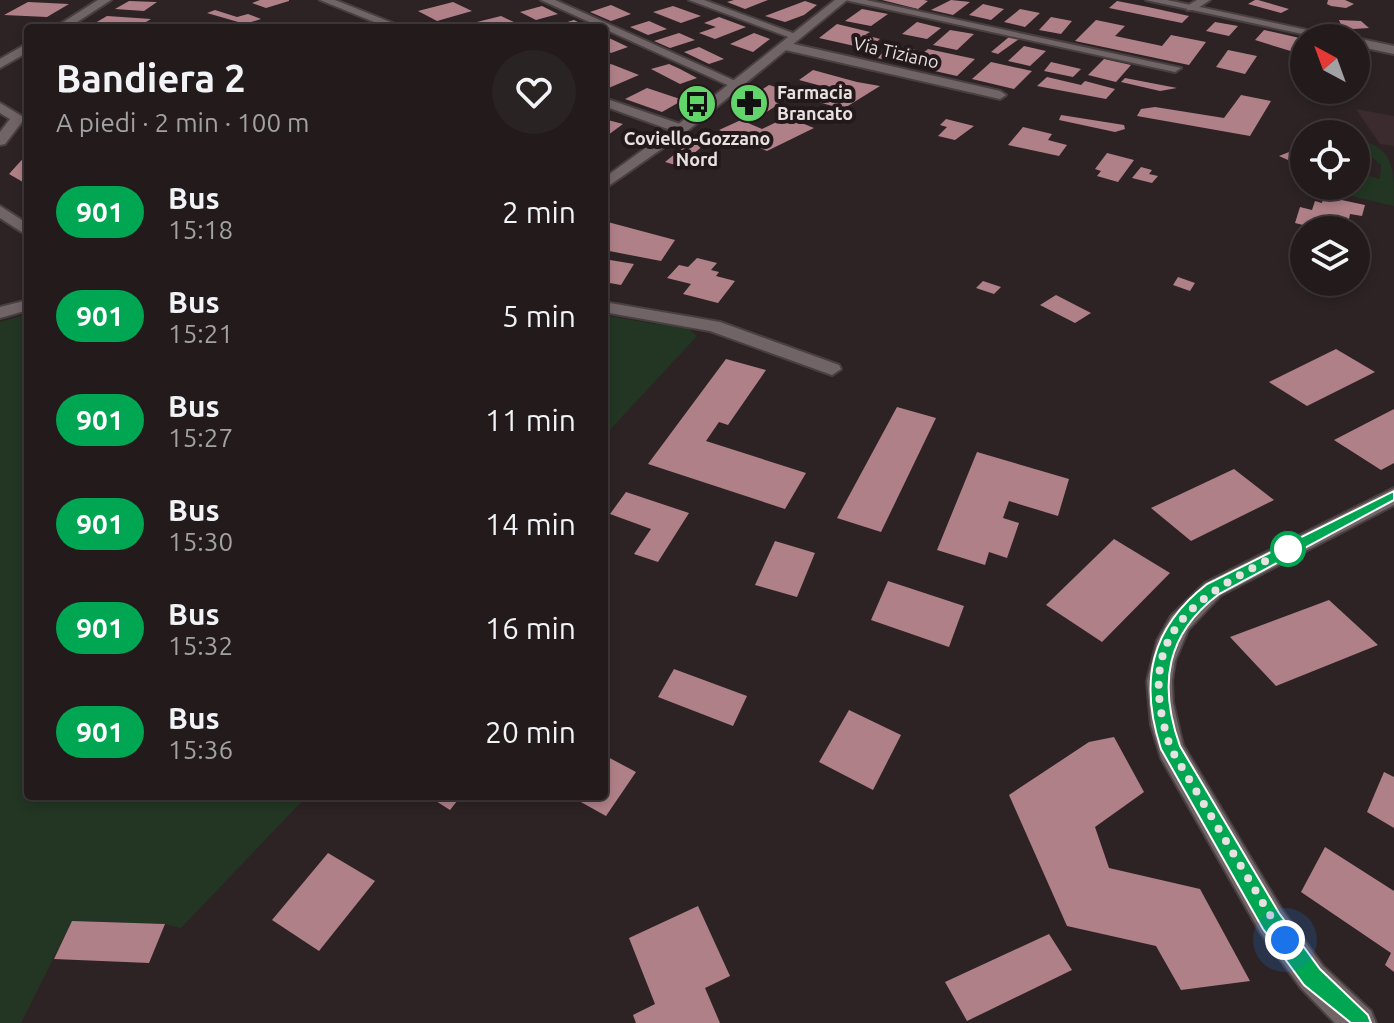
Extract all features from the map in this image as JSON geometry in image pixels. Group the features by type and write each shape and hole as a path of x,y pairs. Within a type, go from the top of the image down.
{"street":[{"path":"67,24 106,0"},
{"path":"325,0 388,24"},
{"path":"546,0 600,24"},
{"name":"Via Tiziano","path":"694,0 790,41 1000,95"},
{"path":"608,182 681,129 842,0"},
{"path":"850,0 1175,68"},
{"path":"1151,0 1290,28"},
{"path":"1191,8 1205,0"},
{"path":"608,27 736,84"},
{"path":"1370,45 1394,50"},
{"path":"0,64 24,49"},
{"path":"608,103 681,129"},
{"path":"0,107 18,118 0,141"},
{"path":"0,211 24,228"},
{"path":"0,313 24,306"},
{"path":"608,308 714,326 832,369"},
{"path":"1359,1023 1312,977 1271,921 1171,749 1163,726 1158,674 1170,635 1194,603 1213,589 1394,496"}],"shaded area":[{"path":"1356,109 1394,116 1394,146 1380,144 1370,129 1370,120 1364,120"}],"green space":[{"path":"1370,144 1385,154 1389,161 1394,206 1368,200 1370,176 1380,179 1381,165 1370,156"},
{"path":"24,315 24,800 303,800 181,928 165,924 72,921 21,1023 0,1023 0,322"},
{"path":"608,316 654,324 684,325 697,336 608,432"}],"building":[{"path":"260,0 289,1 266,8 252,3"},
{"path":"768,0 745,9 727,2"},
{"path":"882,0 924,0 928,1 918,9"},
{"path":"951,0 970,2 953,15 931,10"},
{"path":"1255,0 1289,9 1281,13 1248,4"},
{"path":"1328,0 1345,0 1354,4 1346,8 1331,6 1327,4"},
{"path":"129,1 157,2 144,11 115,9"},
{"path":"805,1 817,5 804,15 785,22 765,16"},
{"path":"1117,1 1189,16 1182,23 1109,8"},
{"path":"28,2 69,4 47,17 4,15"},
{"path":"453,2 472,11 437,21 418,11"},
{"path":"983,4 1004,9 991,20 969,15"},
{"path":"611,5 631,14 611,21 590,12"},
{"path":"542,6 558,14 536,20 520,12"},
{"path":"673,6 701,16 681,23 653,12"},
{"path":"862,9 888,14 871,26 845,21"},
{"path":"1020,9 1040,13 1025,27 1004,22"},
{"path":"215,10 237,17 248,14 261,19 245,24 207,13"},
{"path":"107,16 151,19 143,24 93,24"},
{"path":"501,16 518,24 469,24"},
{"path":"719,17 746,27 715,39 699,33 716,27 704,23"},
{"path":"1051,17 1072,21 1061,34 1039,30"},
{"path":"574,20 582,24 561,24"},
{"path":"1096,20 1125,26 1115,36 1162,46 1171,35 1206,42 1189,65 1075,41"},
{"path":"1339,20 1361,21 1364,24 1341,24"},
{"path":"649,21 667,29 648,35 630,27"},
{"path":"917,22 941,28 927,39 902,34"},
{"path":"1215,22 1238,26 1229,36 1206,31"},
{"path":"837,24 870,32 865,35 880,39 868,49 819,38"},
{"path":"950,30 974,34 957,50 933,45"},
{"path":"1264,30 1290,36 1290,51 1255,40"},
{"path":"679,33 695,40 670,48 654,41"},
{"path":"754,33 770,39 753,52 730,44"},
{"path":"1009,37 1019,39 998,54 991,52"},
{"path":"608,38 628,47 611,53 608,51"},
{"path":"892,45 916,50 902,63 877,58"},
{"path":"1024,46 1046,51 1030,66 1008,61"},
{"path":"699,47 724,59 709,64 684,52"},
{"path":"928,49 975,59 957,76 908,65"},
{"path":"1228,50 1257,56 1245,74 1216,67"},
{"path":"1104,59 1131,65 1116,82 1088,75"},
{"path":"991,62 1032,71 1014,89 972,79"},
{"path":"1051,62 1081,69 1073,77 1044,71"},
{"path":"611,64 639,75 608,88 608,65"},
{"path":"669,64 697,78 680,84 651,69"},
{"path":"813,70 880,86 843,109 815,101 833,89 799,80"},
{"path":"1047,77 1081,85 1085,81 1115,89 1106,99 1037,86"},
{"path":"1125,78 1177,88 1160,91 1121,82"},
{"path":"769,85 796,93 765,113 738,105"},
{"path":"647,88 683,100 662,112 625,99"},
{"path":"1241,95 1271,101 1250,136 1137,116 1141,109 1155,107 1224,118"},
{"path":"1061,115 1124,125 1125,129 1115,132 1059,120"},
{"path":"787,117 814,128 767,151 719,130 741,120 762,129"},
{"path":"946,119 974,126 955,140 938,136 947,127 940,125"},
{"path":"608,120 623,124 608,135"},
{"path":"1023,127 1052,134 1048,140 1067,145 1059,156 1008,145"},
{"path":"691,141 705,144 679,166 665,162"},
{"path":"1290,152 1290,161 1279,156"},
{"path":"1107,153 1134,160 1118,182 1097,176 1101,171 1095,169"},
{"path":"24,157 24,183 9,174"},
{"path":"1141,167 1152,170 1149,174 1158,176 1152,183 1132,178"},
{"path":"1322,200 1342,200 1365,205 1362,216 1297,216 1300,207 1312,210 1315,201 1322,203"},
{"path":"608,222 675,240 661,261 608,251"},
{"path":"697,258 717,263 711,270 719,272 716,276 735,281 718,303 683,294 691,284 667,278 679,265 688,267"},
{"path":"608,260 634,264 621,285 608,283"},
{"path":"1178,277 1195,283 1190,291 1173,285"},
{"path":"983,281 1001,287 994,294 976,288"},
{"path":"1056,295 1091,313 1075,323 1040,305"},
{"path":"1336,349 1375,372 1307,406 1269,382"},
{"path":"726,359 766,370 728,425 719,422 706,441 806,473 785,509 648,464"},
{"path":"897,407 936,418 881,532 837,518"},
{"path":"1394,409 1394,463 1381,470 1334,440"},
{"path":"977,452 1069,479 1058,516 1009,501 1003,518 1019,523 1007,558 989,552 985,565 937,550"},
{"path":"1234,469 1274,500 1191,541 1151,508"},
{"path":"626,492 689,513 658,562 634,554 651,529 610,514"},
{"path":"1114,539 1170,573 1102,642 1046,605"},
{"path":"775,541 815,553 797,597 755,585"},
{"path":"888,581 964,606 949,647 871,620"},
{"path":"1329,600 1378,645 1276,686 1230,637"},
{"path":"674,669 747,696 733,726 658,697"},
{"path":"849,710 901,735 873,790 819,762"},
{"path":"1114,737 1144,792 1095,827 1109,868 1200,889 1250,981 1181,990 1156,946 1067,926 1009,795 1089,742"},
{"path":"608,757 636,772 606,816 577,800 608,800"},
{"path":"1384,772 1394,777 1394,828 1367,812"},
{"path":"434,800 458,800 450,810"},
{"path":"1325,847 1394,891 1394,972 1385,965 1391,953 1301,892"},
{"path":"328,853 375,881 319,951 272,920"},
{"path":"698,906 730,976 705,988 720,1023 636,1023 633,1015 655,1004 629,938"},
{"path":"72,921 165,924 149,963 54,959"},
{"path":"1049,934 1072,970 967,1021 945,982"}],"bus line":[{"name":"901","path":"1359,1023 1312,977 1271,921 1171,749 1163,726 1158,674 1170,635 1194,603 1235,576 1394,496"}],"place":[{"name":"Farmacia Brancato","path":"749,103"},
{"name":"Coviello-Gozzano Nord","path":"697,104"}],"route":[{"path":"1285,940 1171,749 1163,726 1158,674 1170,635 1194,603 1235,576 1291,548 1288,549"}]}
